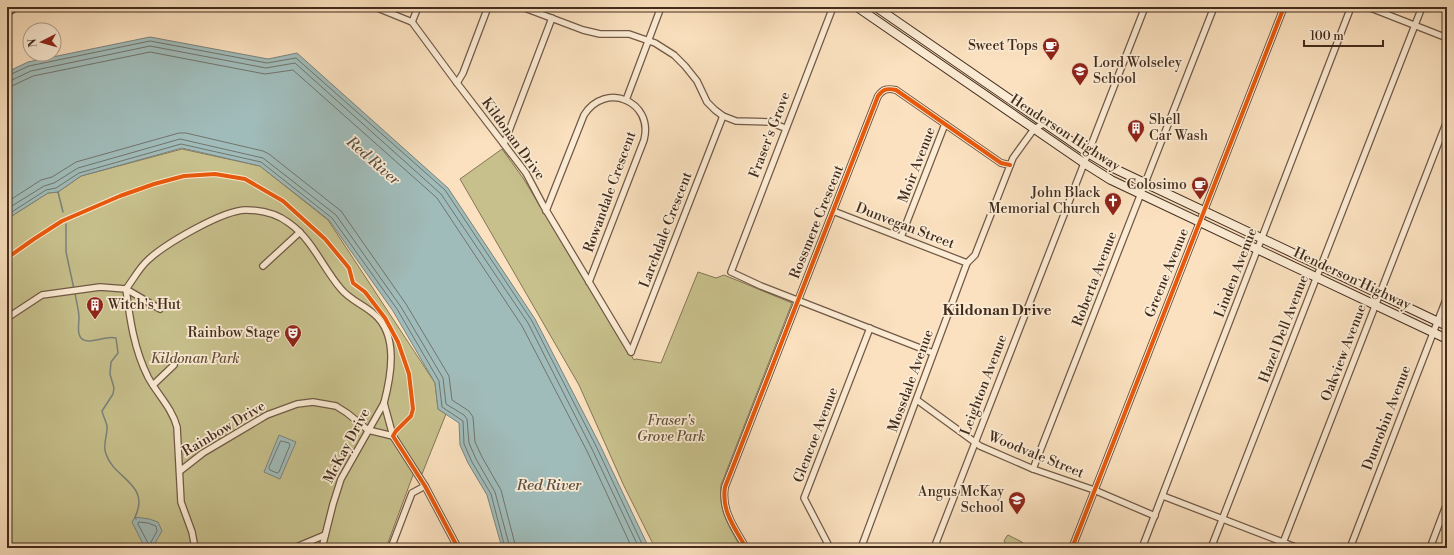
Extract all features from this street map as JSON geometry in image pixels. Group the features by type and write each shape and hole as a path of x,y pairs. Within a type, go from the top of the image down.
{"main road":[{"name":"Henderson Highway","path":"857,7 1084,164 1111,180 1376,304 1447,339"},
{"name":"Henderson Highway","path":"876,7 1044,123 1113,168 1447,326"},
{"path":"935,61 941,52"},
{"path":"988,97 994,88"}],"street":[{"path":"7,13 17,7"},
{"path":"375,7 412,22 418,7"},
{"path":"457,83 463,73 488,7"},
{"path":"522,7 592,33 629,34 655,43 674,54 697,81 707,102 723,116 736,121 769,122 785,128"},
{"path":"546,211 587,110 594,103 605,99 614,97 626,100 661,7"},
{"name":"Fraser's Grove","path":"798,300 731,272 785,128 833,7"},
{"name":"Leighton Avenue","path":"934,548 1145,7"},
{"name":"Roberta Avenue","path":"1033,469 1214,7"},
{"name":"Greene Avenue","path":"1072,548 1284,7"},
{"name":"Linden Avenue","path":"1142,548 1351,7"},
{"path":"1368,7 1447,38"},
{"name":"Hazel Dell Avenue","path":"1212,548 1422,7"},
{"path":"504,144 552,18"},
{"name":"Kildonan Drive","path":"412,22 526,173 546,211 631,352"},
{"name":"Rossmere Crescent","path":"746,548 724,504 725,487 878,96 883,90 896,90 1001,162 1010,165"},
{"name":"Rowandale Crescent","path":"589,282 646,135 646,126 642,115 636,107 626,100"},
{"name":"Larchdale Crescent","path":"631,352 723,116"},
{"name":"Oakview Avenue","path":"1282,545 1447,122"},
{"name":"Mossdale Avenue","path":"861,548 967,263 975,255 1010,165 1034,129 1044,123"},
{"name":"Moir Avenue","path":"901,238 945,124"},
{"path":"195,548 192,532 182,508 177,428 174,417 148,377 137,352 131,327 126,289 146,261 164,247 213,219 245,210 260,211 276,215 289,222 308,240 340,288 373,313 385,328 391,350 384,403 390,429 425,486 458,548"},
{"name":"Dunvegan Street","path":"833,211 967,263"},
{"path":"263,266 300,232"},
{"path":"7,318 42,295 100,287 126,289 160,309"},
{"name":"Dunrobin Avenue","path":"1350,548 1447,297"},
{"path":"798,300 933,353"},
{"name":"Glencoe Avenue","path":"830,548 804,498 870,328"},
{"path":"153,385 174,365"},
{"name":"Woodvale Street","path":"917,400 975,442 1004,457 1033,469 1094,490 1155,516"},
{"name":"Rainbow Drive","path":"180,471 203,453 267,415 297,404 313,402 336,406 368,430"},
{"name":"McKay Drive","path":"322,548 341,478 384,403"},
{"path":"368,430 393,436"},
{"path":"391,548 412,493 425,486"},
{"path":"1163,496 1223,518 1282,545 1298,548"},
{"path":"1430,548 1447,503"},
{"path":"294,548 325,535"}],"green space":[{"name":"Kildonan Park","path":"182,149 260,166 328,220 435,383 438,409 446,414 422,474 416,467 386,548 7,548 7,219 48,193 58,192 81,176"},
{"name":"Fraser's Grove Park","path":"502,149 523,178 634,360 636,359 661,363 698,272 716,278 724,275 792,303 721,485 721,503 725,518 741,548 655,548 624,486 579,385 460,179"},
{"path":"1008,535 1022,542 1025,546 1022,548 1009,548 1004,541"}],"water":[{"name":"Red River","path":"150,37 268,59 297,53 448,188 535,319 600,445 649,548 502,548 487,495 468,463 460,445 459,423 438,409 435,383 393,311 329,220 260,166 182,148 81,176 58,192 48,193 7,219 7,72 28,62 62,62 62,55"},
{"path":"279,435 296,442 280,479 264,472"},
{"path":"135,517 158,522 162,531 155,543 155,548 145,548 132,522"}],"waterway":[{"path":"58,192 63,212"},
{"path":"66,224 66,252 74,289"},
{"path":"75,293 79,315 79,335 81,338 88,341 116,338 118,353 111,362 110,374 114,388 113,394 102,411 107,426 105,451 110,463 130,482 135,489 139,506 135,517 136,519"}],"cycle path":[{"path":"1072,548 1284,7"},
{"path":"746,548 733,526 727,512 724,496 725,487 878,96 886,90 896,90 1001,163 1010,165"},
{"path":"7,258 62,221 120,196 154,184 184,176 215,174 245,179 283,201 325,239 349,268 353,283 365,292 385,318 398,342 409,374 413,409 411,416 393,436 425,486 458,548"}],"place":[{"name":"Sweet Tops","path":"1051,61"},
{"name":"Lord Wolseley School","path":"1080,86"},
{"name":"Shell Car Wash","path":"1136,143"},
{"name":"Colosimo","path":"1200,200"},
{"name":"John Black Memorial Church","path":"1113,216"},
{"name":"Witch's Hut","path":"95,320"},
{"name":"Rainbow Stage","path":"293,348"},
{"name":"Angus McKay School","path":"1017,515"}],"district":[{"name":"Kildonan Drive","path":"997,310"}]}
